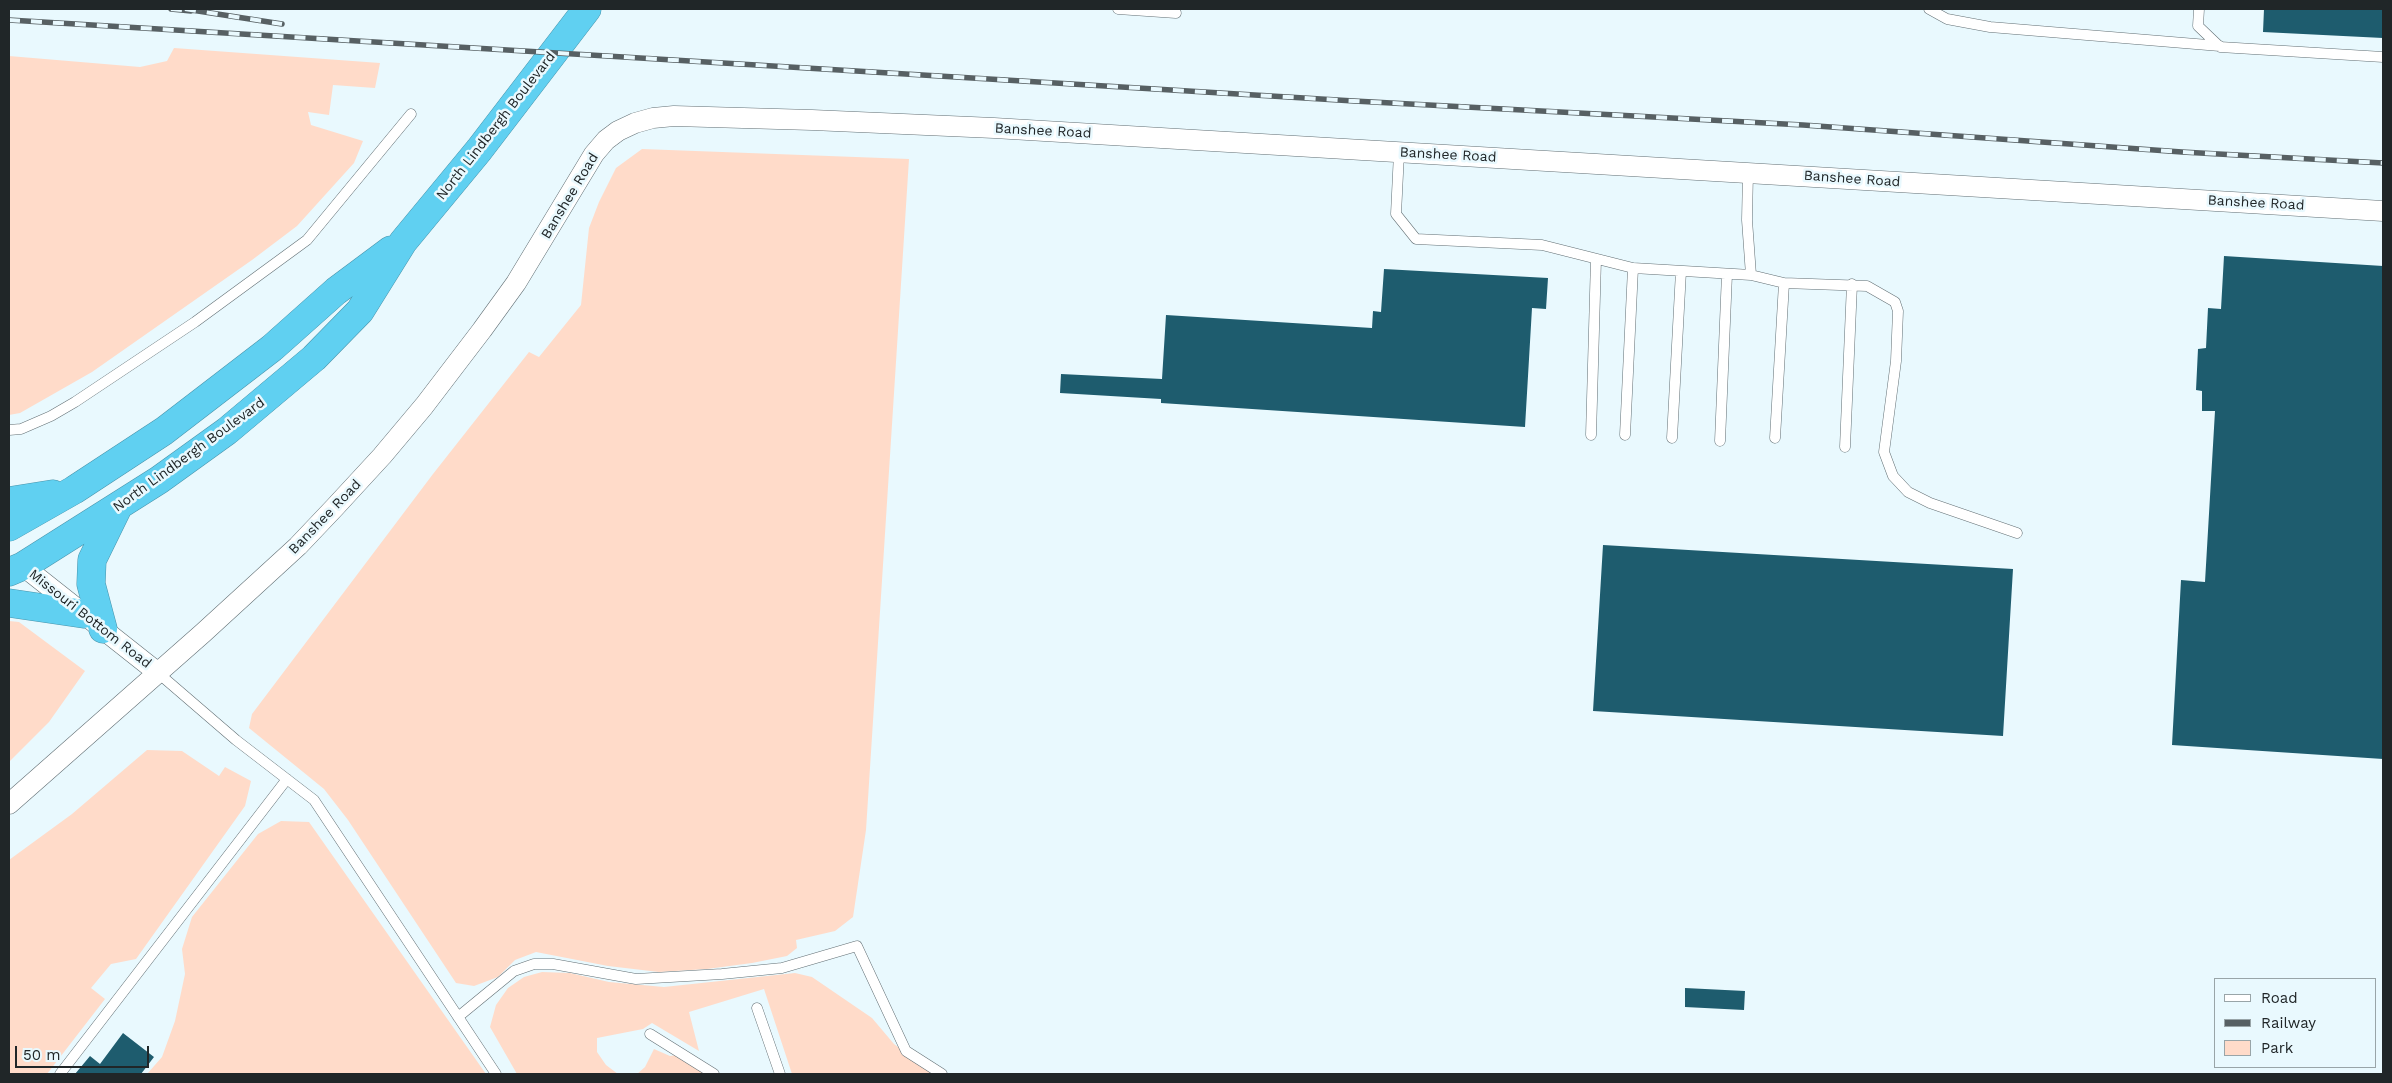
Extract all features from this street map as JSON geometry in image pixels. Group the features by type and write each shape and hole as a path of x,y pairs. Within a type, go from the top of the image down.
{"highway":[{"name":"North Lindbergh Boulevard","path":"16,569 118,507 227,431 314,358 360,311 403,242 479,150 587,9"},
{"name":"North Lindbergh Boulevard","path":"9,527 74,490 164,431 272,348 335,292 403,242"},
{"path":"9,501 74,490"},
{"path":"9,603 94,622 91,584 92,560 118,507"}],"street":[{"name":"Banshee Road","path":"9,804 104,722 298,546 382,456 430,398 516,283 594,154 606,140 635,123 653,118 674,116 1004,128 2383,211"},
{"name":"Missouri Bottom Road","path":"16,569 94,622 157,672"}],"lane":[{"path":"1118,9 1176,14"},
{"path":"1928,9 1947,18 1990,27 2383,57"},
{"path":"2199,9 2198,26 2220,46"},
{"path":"9,430 28,426 51,416 75,402 195,322 307,240 411,114"},
{"path":"1399,153 1396,214 1416,239 1542,244 1633,268 1751,276 1784,283 1852,284 1867,286 1886,295 1895,302 1898,311 1896,362 1884,452 1893,476 1908,492 1930,503 2017,533"},
{"path":"1748,172 1747,220 1751,276"},
{"path":"1591,435 1596,258"},
{"path":"1625,435 1633,268"},
{"path":"1672,438 1681,271"},
{"path":"1720,441 1727,274"},
{"path":"1775,438 1784,283"},
{"path":"1845,446 1852,284"},
{"path":"157,672 236,740 314,800 496,1074"},
{"path":"60,1074 287,779"},
{"path":"458,1017 514,971 534,964 553,964 591,973 645,979 782,968 857,946 906,1052 942,1074"},
{"path":"757,1008 780,1074"},
{"path":"650,1034 714,1074"}],"green space":[{"path":"174,48 380,63 375,88 333,85 329,115 308,112 311,125 363,141 354,163 297,226 252,260 92,372 20,413 9,415 9,56 140,67 167,61"},
{"path":"642,149 909,159 866,830 853,917 835,931 796,940 797,948 787,956 752,963 707,969 659,972 608,966 536,952 515,960 498,977 474,986 456,983 348,820 324,789 249,728 252,714 433,474 529,352 539,357 581,305 589,228 599,202 616,168"},
{"path":"9,621 19,622 85,671 49,722 9,762"},
{"path":"147,750 182,751 219,776 225,767 251,781 245,806 136,959 111,964 91,988 105,999 47,1074 9,1074 9,860 72,814"},
{"path":"281,821 309,822 486,1074 147,1074 162,1057 175,1021 185,974 182,949 192,917 258,834"},
{"path":"542,972 570,973 609,982 664,987 795,973 812,977 872,1018 894,1044 934,1074 792,1074 764,989 689,1012 699,1051 652,1023 643,1029 597,1038 597,1052 606,1065 618,1074 517,1074 490,1027 496,1005 508,988 524,977"},
{"path":"654,1049 670,1056 677,1055 706,1074 637,1074 645,1067"}],"building":[{"path":"2264,9 2383,9 2383,38 2263,32"},
{"path":"2224,256 2383,266 2383,759 2172,745 2181,580 2205,582 2215,411 2202,411 2202,391 2196,390 2198,349 2206,348 2208,308 2221,309"},
{"path":"1384,269 1548,278 1546,309 1532,308 1525,427 1161,403 1161,399 1060,393 1061,374 1162,379 1166,315 1372,328 1373,311 1381,312"},
{"path":"1603,545 2013,569 2003,736 1593,711"},
{"path":"1685,988 1745,991 1744,1010 1685,1007"},
{"path":"123,1033 154,1057 141,1074 75,1074 90,1056 100,1064"}],"railway":[{"path":"171,9 191,11"},
{"path":"185,9 282,24"},
{"path":"9,20 1354,101 1803,125 2182,152 2383,163"}]}
